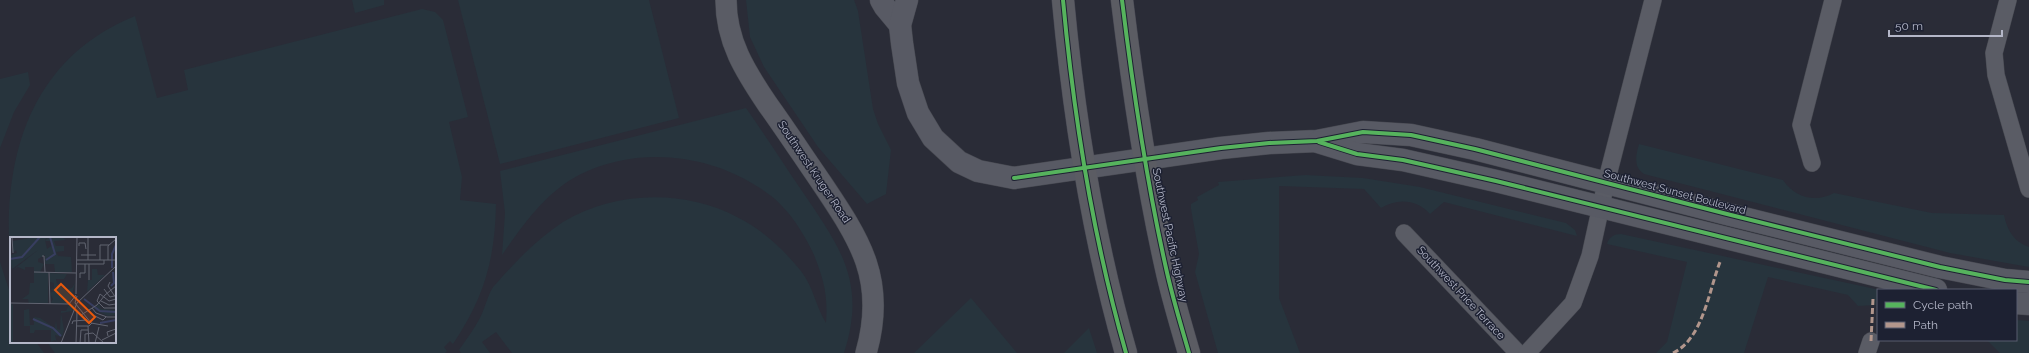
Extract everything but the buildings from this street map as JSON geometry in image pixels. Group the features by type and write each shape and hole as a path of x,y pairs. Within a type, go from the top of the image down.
{"highway":[{"path":"1063,0 1071,82 1085,168 1108,287 1126,353"},
{"name":"Southwest Pacific Highway","path":"1122,0 1136,109 1145,159 1166,268 1189,353"}],"main road":[{"path":"881,0 885,8 900,25"},
{"path":"900,25 907,0"},
{"name":"Southwest Sunset Boulevard","path":"900,25 908,83 918,114 933,138 960,162 978,171 1014,178 1221,148 1269,143 1317,141 1364,132 1411,135 1475,149 1940,267 2005,280 2029,282"},
{"name":"Southwest Sunset Boulevard","path":"1317,141 1357,154 1403,160 1601,207 1932,289"},
{"path":"2017,303 2029,304"}],"street":[{"name":"Southwest Kruger Road","path":"726,0 729,31 740,61 845,217 863,251 870,276 873,302 870,334 866,353"},
{"path":"1527,353 1573,303 1590,256 1606,183 1653,0"},
{"path":"1812,163 1801,125 1832,0"},
{"path":"2008,0 1994,53 1996,75 2029,189"},
{"name":"Southwest Price Terrace","path":"1404,233 1518,353"}],"shaded area":[{"path":"352,0 384,0 384,5 355,13"},
{"path":"458,0 649,0 679,118 500,164"},
{"path":"746,0 854,0 858,11 873,109 878,124 891,150 886,194 867,204 818,147 764,67 750,37"},
{"path":"422,9 435,12 443,20 468,117 449,122 462,177 460,200 496,204 493,243 486,278 473,311 453,344 450,341 444,347 447,351 445,353 55,353 48,343 116,343 116,237 10,237 10,250 9,229 11,190 17,153 29,118 46,86 69,58 99,35 135,16 157,98 188,90 184,70"},
{"path":"28,72 30,85 14,112 0,148 0,79"},
{"path":"746,108 816,211 838,248 846,266 851,285 852,306 850,328 844,353 512,353 496,332 482,342 490,353 461,353 459,350 480,318 493,287 518,259 535,243 563,222 583,212 604,204 626,199 649,197 672,198 716,208 737,217 764,234 787,255 801,271 809,283 826,323 826,296 820,272 814,255 791,216 771,196 739,176 717,167 694,161 647,157 624,160 601,166 579,175 567,182 545,200 518,232 502,255 505,213 500,171"},
{"path":"1639,144 1783,180 1794,191 1806,197 1820,198 1834,193 1932,213 2004,215 2007,226 2015,239 2029,247 2029,267 1950,253 1644,174 1638,168 1636,160"},
{"path":"1305,175 1363,178 1420,187 1566,223 1575,230 1577,236 1444,202 1430,214 1419,205 1407,202 1394,203 1381,208 1364,189 1279,186 1279,298 1300,353 1218,353 1195,272 1199,254 1191,204 1198,200 1197,197 1219,185 1218,182"},
{"path":"1621,234 1877,289 1876,305 1858,306 1848,295 1768,277 1744,353 1656,353 1667,342 1687,262 1607,244 1612,236"},
{"path":"0,262 10,293 10,343 37,343 44,353 0,353"},
{"path":"971,298 1017,353 914,353"},
{"path":"2017,320 2029,321 2029,353 2000,353 1988,341 2017,341"},
{"path":"1089,328 1097,353 1064,353"}],"marked path":[{"path":"1673,353 1683,346 1691,337 1698,325 1704,313 1720,262"},
{"path":"1871,341 1873,299"}],"cycle path":[{"path":"1063,0 1073,89 1086,178 1094,222 1114,310 1126,353"},
{"path":"1122,0 1135,101 1152,201 1168,279 1189,353"},
{"path":"1014,178 1221,148 1269,143 1317,141 1363,132 1411,135 1475,149 1940,267 2005,280 2029,282"},
{"path":"1319,142 1357,154 1403,160 1496,181 1932,289"}]}
